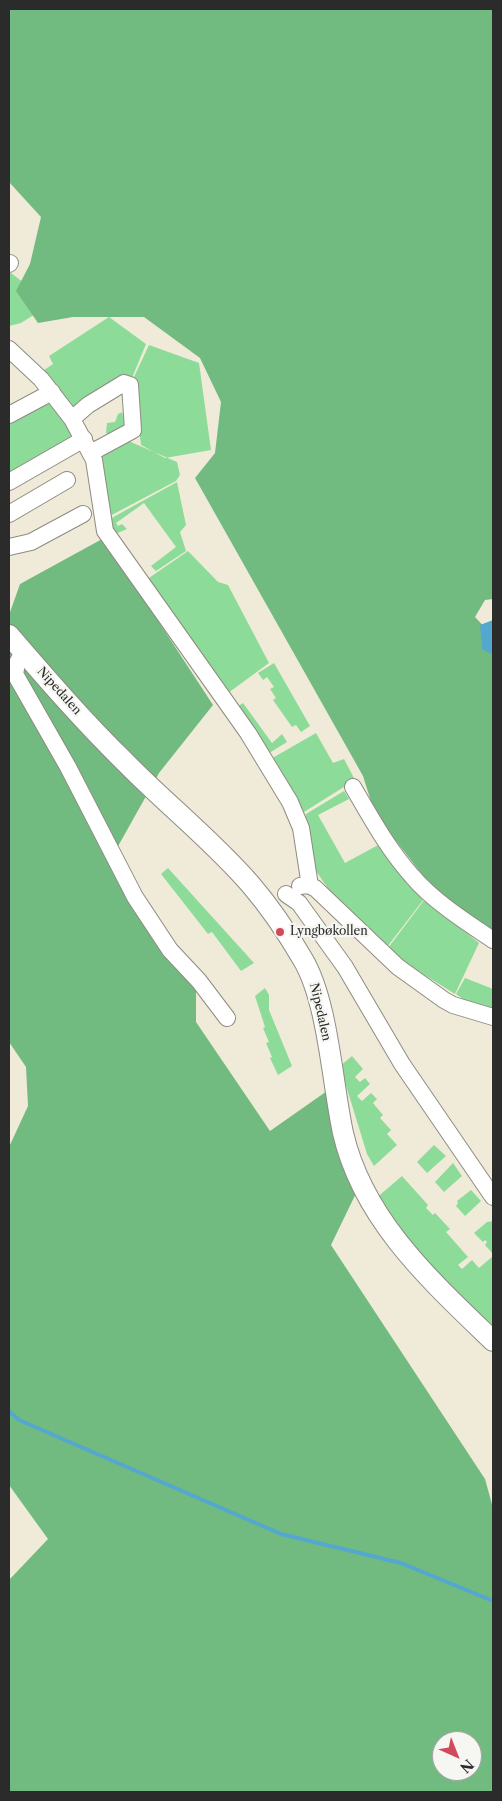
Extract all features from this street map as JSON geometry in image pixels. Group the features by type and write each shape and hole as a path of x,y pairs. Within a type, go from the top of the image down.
{"street":[{"path":"9,349 52,392 72,419 94,460 104,531 248,734 290,802 301,828 310,886"},
{"path":"72,419 111,390 124,383 130,385 134,430 96,450 87,444"},
{"path":"9,415 52,392"},
{"path":"9,482 87,444"},
{"path":"9,514 67,480"},
{"path":"9,547 31,542 83,514"},
{"path":"9,533 11,541 9,547"},
{"name":"Nipedalen","path":"9,635 124,762 239,873 264,903 303,959 312,976 321,1012 344,1135 358,1176 368,1198 384,1225 408,1254 493,1340"},
{"name":"Nipedalen","path":"23,652 17,663 15,674 68,767 135,897 170,950 199,981 227,1018"},
{"path":"352,787 377,829 413,878 428,892 493,940"},
{"path":"264,903 286,894 299,886 310,886 333,904 398,967 444,1000 490,1018"},
{"path":"286,894 299,903 345,967 402,1064 493,1197"}],"green space":[{"path":"9,9 493,9 493,599 485,600 475,617 493,636 493,943 467,932 375,814 363,776 195,478 215,453 221,402 200,358 144,317 73,317 38,323 16,291 30,264 41,217 9,182"},
{"path":"11,273 28,286 40,311 21,323 9,326 9,274"},
{"path":"109,317 146,344 132,378 76,413 41,372 53,364 49,356"},
{"path":"149,345 199,363 211,450 165,458 141,445 133,379"},
{"path":"46,398 77,434 9,476 9,419"},
{"path":"122,412 126,428 111,435 106,433 107,423 115,422 118,414"},
{"path":"124,439 177,462 180,475 176,481 106,518 99,454"},
{"path":"177,482 186,525 180,532 186,551 156,571 151,566 176,547 144,503 116,523 118,526 122,524 127,529 113,535 108,520"},
{"path":"104,538 213,705 159,773 117,848 137,915 196,978 196,1022 270,1131 337,1084 361,1183 331,1245 485,1479 493,1508 493,1792 9,1792 9,1580 48,1539 9,1485 9,1147 28,1106 26,1067 9,1042 9,615 20,584"},
{"path":"188,551 218,582 228,585 269,663 224,696 146,580"},
{"path":"274,663 310,726 301,732 296,725 292,727 273,700 276,698 270,689 274,687 267,677 263,680 258,673"},
{"path":"243,703 272,743 282,734 287,742 266,755 234,709"},
{"path":"316,733 333,763 344,759 355,780 304,812 269,760"},
{"path":"344,791 349,799 318,815 345,863 380,844 424,899 387,947 358,921 329,890 312,865 304,822 306,814"},
{"path":"168,868 254,963 241,971 212,932 208,934 161,874"},
{"path":"425,899 479,943 455,994 410,966 388,948"},
{"path":"465,978 493,989 493,1010 468,1003 456,994"},
{"path":"265,988 269,995 269,1010 292,1066 278,1075 270,1058 272,1057 266,1043 269,1042 263,1028 265,1027 255,996"},
{"path":"352,1056 363,1069 355,1077 360,1082 365,1078 370,1084 357,1096 362,1101 371,1093 377,1099 373,1103 383,1115 380,1118 391,1130 387,1134 397,1145 374,1166 367,1154 340,1066"},
{"path":"434,1145 446,1156 427,1173 417,1162"},
{"path":"453,1163 462,1176 444,1192 435,1182"},
{"path":"402,1176 428,1205 426,1208 433,1215 435,1213 450,1229 446,1232 468,1257 458,1265 462,1269 472,1260 479,1268 493,1256 493,1328 398,1234 375,1199"},
{"path":"471,1190 481,1201 465,1216 456,1206 457,1201"},
{"path":"493,1221 493,1254 485,1245 487,1242 485,1240 483,1242 474,1233 487,1222"}],"water":[{"path":"493,620 493,655 482,649 480,625"}],"waterway":[{"path":"9,1411 19,1420 281,1534 401,1563 493,1601"}],"place":[{"name":"Lyngbøkollen","path":"280,932"}]}
